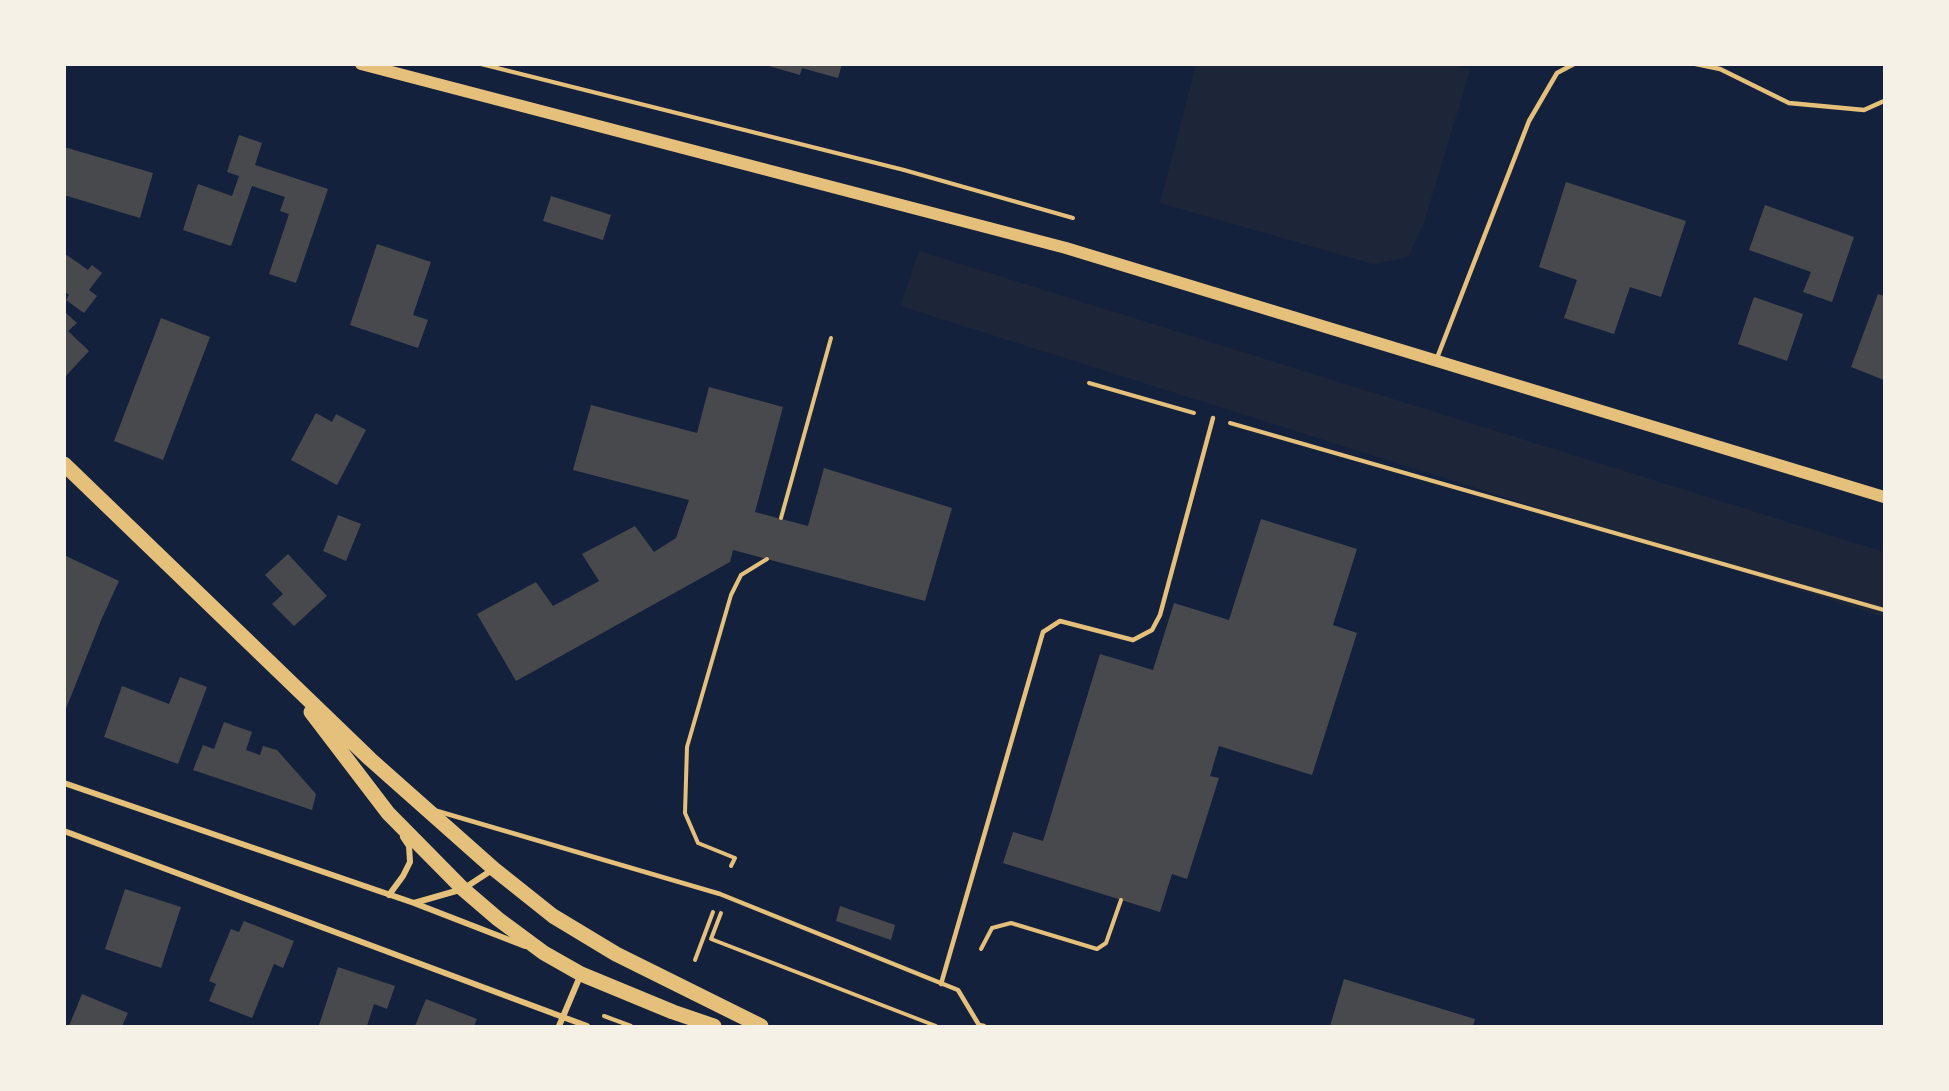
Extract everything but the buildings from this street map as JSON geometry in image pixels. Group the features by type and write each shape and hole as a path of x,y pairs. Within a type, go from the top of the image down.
{"main road":[{"path":"361,64 1066,248 1884,497"},
{"path":"64,464 370,759 494,869 553,916 616,954 761,1026"},
{"path":"280,671 388,813 463,889 498,919 544,953 581,974 673,1012 714,1026"}],"street":[{"path":"64,783 414,903 544,953"},
{"path":"388,813 409,846 410,862 404,876 389,895"},
{"path":"64,831 587,1026"},
{"path":"414,903 463,889 494,869"},
{"path":"560,1026 581,974"}],"lane":[{"path":"1436,361 1529,121 1557,74 1574,64"},
{"path":"1696,64 1720,69 1789,103 1864,111 1884,101"},
{"path":"941,984 1042,632 1060,621 1133,640 1152,630 1160,615 1213,418"},
{"path":"426,808 720,894 958,990 980,1026"}],"path":[{"path":"481,64 904,170 1073,218"},
{"path":"781,518 831,338"},
{"path":"1089,383 1884,610"},
{"path":"731,866 735,858 698,843 685,813 687,747 731,595 741,575 767,559"},
{"path":"981,949 992,928 1011,923 1097,949 1106,943 1121,900"},
{"path":"695,960 714,909 722,911 711,939 936,1026"},
{"path":"602,1015 632,1026"}],"shaded area":[{"path":"1196,65 1453,65 1470,70 1424,223 1408,257 1373,264 1160,203"},
{"path":"919,251 1884,552 1884,617 900,306"}]}
